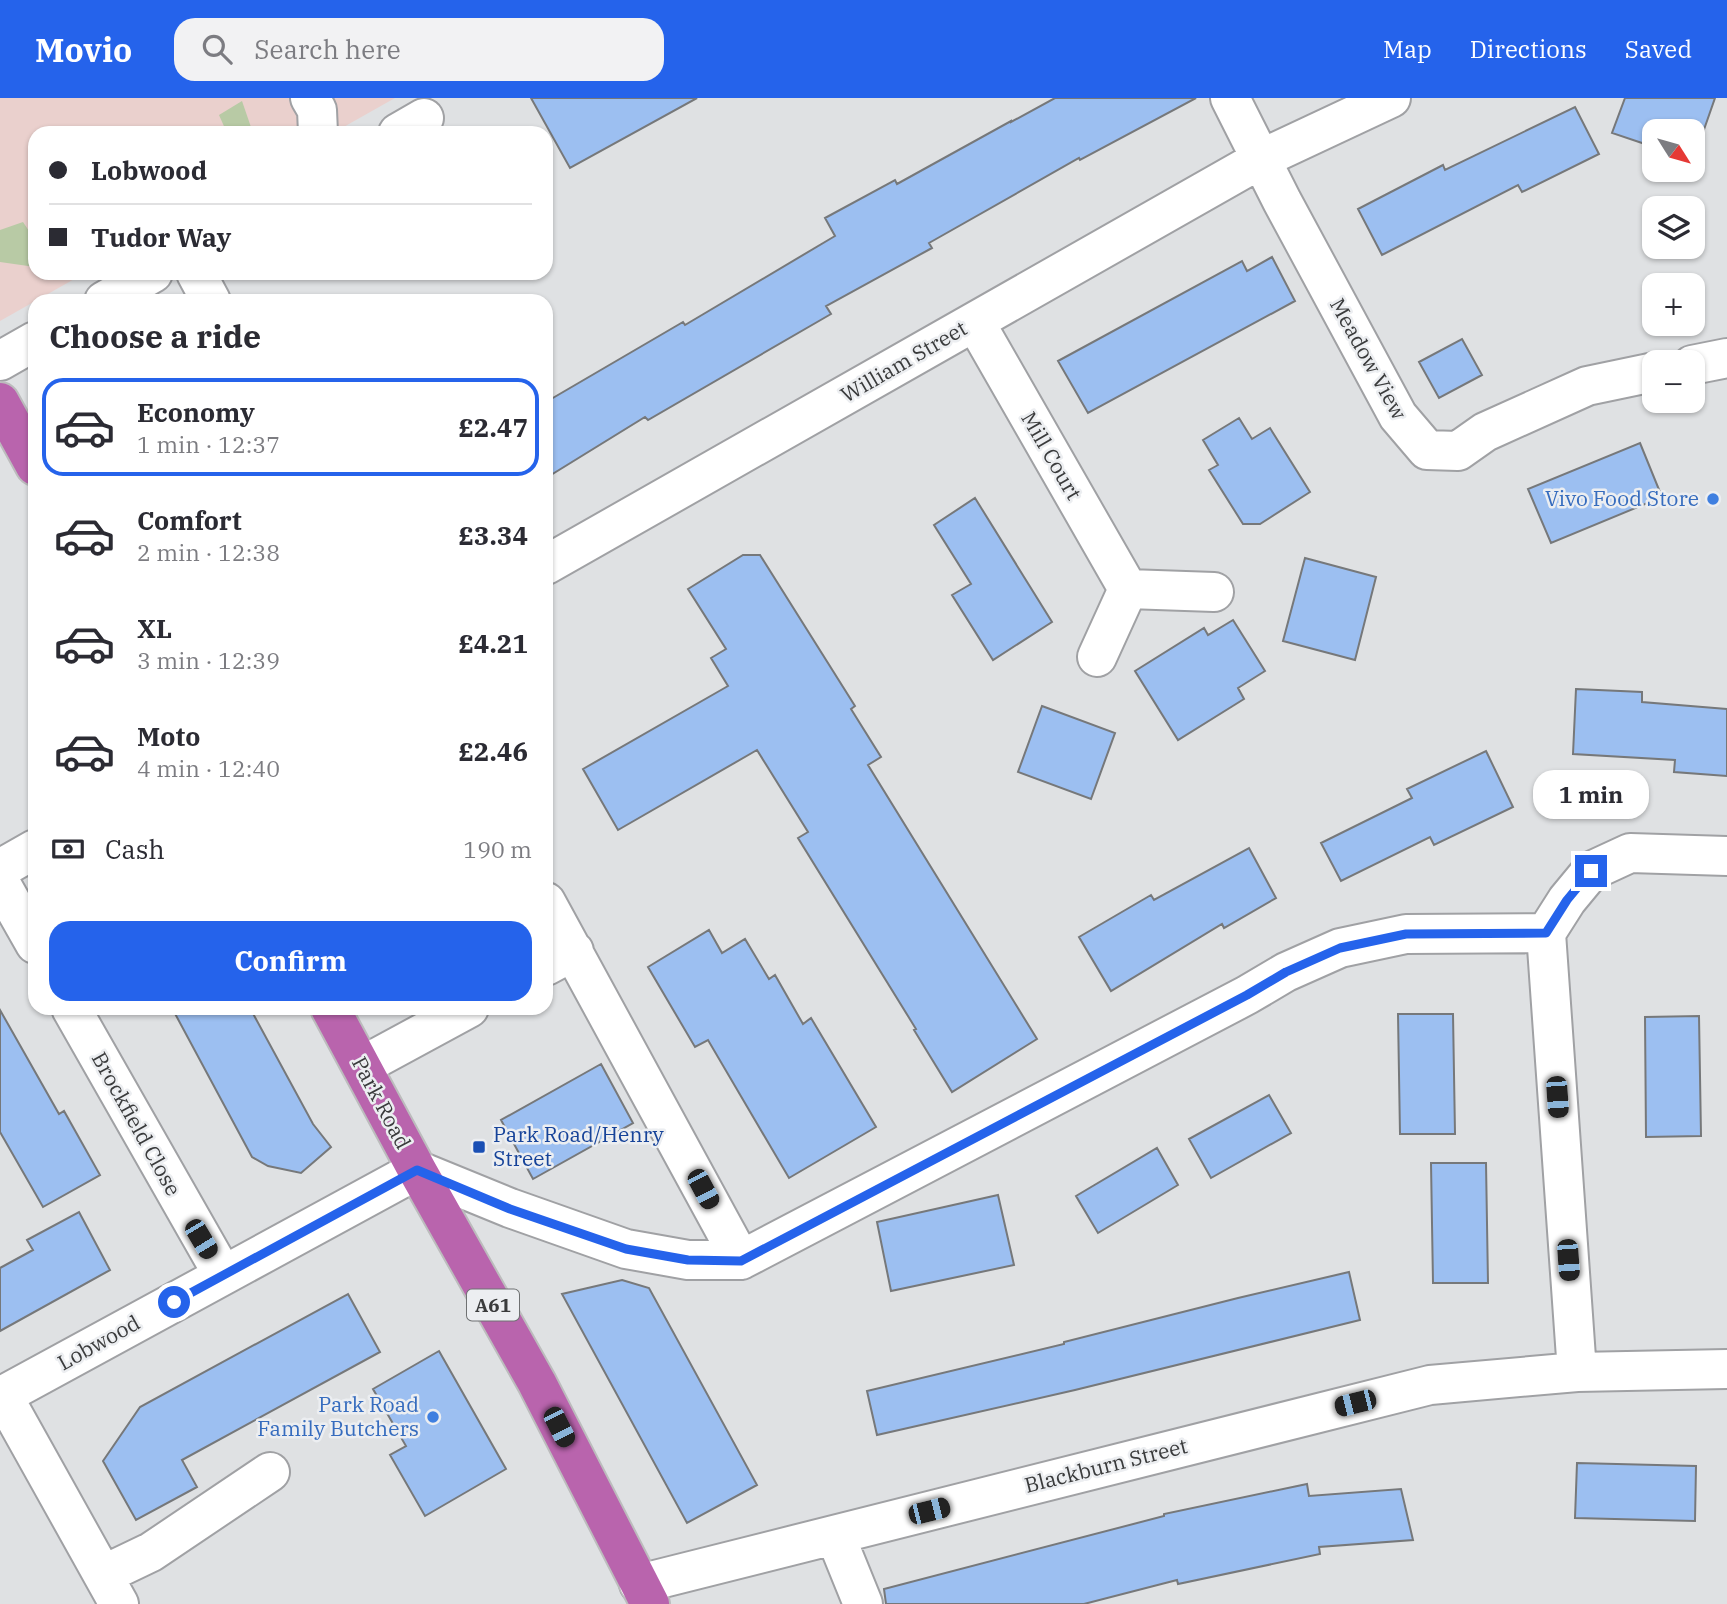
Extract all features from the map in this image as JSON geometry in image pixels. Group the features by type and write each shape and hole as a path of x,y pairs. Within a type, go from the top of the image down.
{"highway":[{"path":"5,423 28,456"},
{"name":"Park Road","path":"334,1015 417,1170 537,1382 645,1594"}],"street":[{"path":"310,98 317,110 318,126"},
{"name":"Meadow View","path":"1230,98 1282,201 1398,416 1427,450 1458,451 1485,432 1587,386 1642,375"},
{"name":"William Street","path":"553,561 1261,159 1391,98"},
{"path":"116,294 140,280"},
{"name":"Mill Court","path":"975,322 1128,589"},
{"path":"0,361 28,345"},
{"path":"1705,362 1727,358"},
{"path":"1097,657 1128,589 1214,592"},
{"path":"0,869 28,853"},
{"path":"1577,1372 1546,933 1567,900 1591,871 1630,853 1727,856"},
{"path":"0,882 28,932"},
{"path":"553,930 560,959 741,1261"},
{"path":"417,1170 510,1209 626,1249 688,1260 741,1261 1286,972 1340,948 1406,934 1546,933"},
{"name":"Brockfield Close","path":"75,1015 223,1275"},
{"path":"362,1066 457,1015"},
{"name":"Lobwood","path":"270,1472 151,1552 111,1589 2,1396 417,1170"},
{"name":"Blackburn Street","path":"645,1594 682,1572 1430,1385 1577,1372 1727,1369"},
{"path":"835,1535 863,1604"}],"shaded area":[{"path":"0,98 395,98 345,126 28,126 28,280 73,280 48,294 28,294 28,305 0,321"}],"green space":[{"path":"242,101 251,126 224,126 219,115"},
{"path":"23,222 28,230 28,266 0,262 0,230"}],"building":[{"path":"531,98 697,98 570,168 553,137 553,126 547,126"},
{"path":"1055,98 1196,98 1080,160 1079,158 929,243 932,248 826,306 831,314 648,420 645,417 553,474 553,398 683,322 685,325 835,236 825,218 895,180 897,184"},
{"path":"1625,98 1715,98 1705,127 1705,119 1642,119 1642,143 1612,133"},
{"path":"1575,107 1599,154 1522,192 1518,185 1382,255 1358,209 1443,165 1445,170"},
{"path":"1272,257 1295,301 1088,413 1058,361 1242,261 1247,271"},
{"path":"1462,339 1482,375 1439,398 1419,362"},
{"path":"1239,418 1252,439 1270,428 1310,492 1260,524 1243,524 1209,470 1218,465 1203,440"},
{"path":"1640,443 1662,497 1551,543 1528,489"},
{"path":"975,498 1052,622 993,660 952,595 971,584 934,525"},
{"path":"743,555 760,555 855,706 851,709 881,757 868,765 1037,1039 952,1092 798,838 808,832 757,750 618,830 583,769 728,686 711,658 726,649 688,589"},
{"path":"1305,558 1376,577 1355,660 1283,641"},
{"path":"1233,620 1265,671 1238,688 1244,699 1178,740 1135,671 1204,628 1208,635"},
{"path":"1576,689 1642,692 1642,702 1727,709 1727,776 1674,772 1675,760 1573,754"},
{"path":"1042,706 1115,733 1091,799 1018,772"},
{"path":"1486,751 1513,807 1434,845 1430,837 1341,881 1321,843 1412,798 1407,789"},
{"path":"1249,848 1276,898 1224,928 1222,924 1111,991 1079,937 1151,895 1154,900"},
{"path":"709,930 722,953 745,939 769,979 775,975 803,1024 811,1018 876,1127 789,1178 708,1040 695,1047 648,967"},
{"path":"0,1010 59,1114 64,1111 100,1175 43,1207 0,1132"},
{"path":"1398,1014 1453,1014 1455,1134 1400,1134"},
{"path":"176,1015 254,1015 313,1124 331,1147 301,1173 268,1166 252,1157"},
{"path":"1699,1016 1701,1136 1646,1137 1645,1017"},
{"path":"601,1064 633,1123 533,1179 501,1120"},
{"path":"1269,1095 1291,1133 1211,1178 1189,1139"},
{"path":"1157,1148 1178,1185 1098,1233 1076,1196"},
{"path":"1431,1163 1486,1163 1488,1283 1433,1283"},
{"path":"998,1195 1014,1265 891,1291 877,1222"},
{"path":"79,1212 110,1270 0,1331 0,1268 33,1250 27,1240"},
{"path":"1349,1272 1360,1320 877,1435 867,1391"},
{"path":"622,1280 649,1288 757,1485 687,1523 562,1294"},
{"path":"348,1294 380,1352 182,1460 197,1487 136,1520 103,1461 140,1407"},
{"name":"Park Road Family Butchers","path":"439,1351 506,1469 425,1516 390,1455 406,1446 373,1389"},
{"path":"1577,1463 1696,1466 1695,1521 1575,1518"},
{"path":"1307,1484 1309,1496 1401,1489 1413,1540 1319,1547 1320,1554 1178,1584 1177,1580 1084,1604 886,1604 884,1589 1164,1514"}],"place":[{"name":"Vivo Food Store","path":"1713,499"},
{"name":"Park Road/Henry Street","path":"479,1147"},
{"name":"Park Road Family Butchers","path":"433,1417"}],"route":[{"path":"174,1302 417,1170 510,1209 626,1249 688,1260 741,1261 1286,972 1340,948 1406,934 1546,933 1567,900 1591,871"}]}
